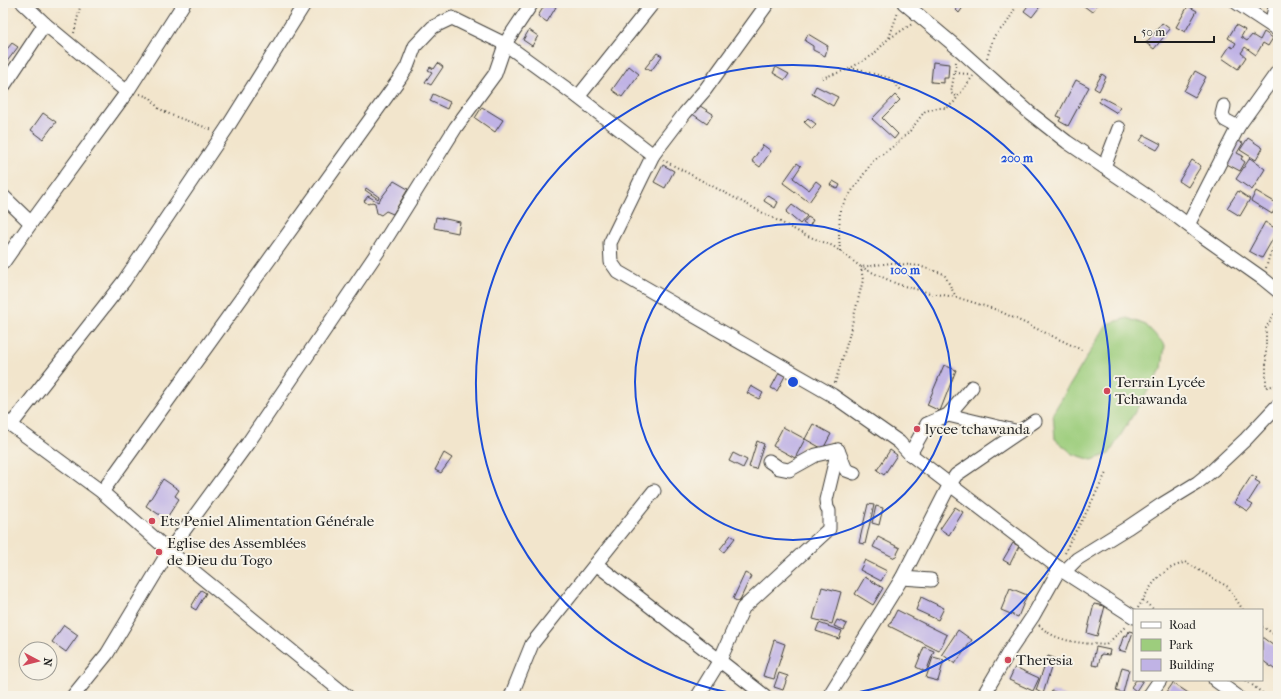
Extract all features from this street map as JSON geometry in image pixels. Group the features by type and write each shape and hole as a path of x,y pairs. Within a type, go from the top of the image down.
{"street":[{"path":"22,3 127,92"},
{"path":"3,263 127,92 184,3"},
{"path":"305,3 227,128 124,281 7,422 102,492 169,551 347,696"},
{"path":"73,696 107,654 169,551 248,442 379,250 456,127 495,74 505,44 532,3"},
{"path":"578,97 653,3"},
{"path":"768,3 705,90 652,155 610,243 611,262 618,272 832,395 899,442 910,454 1062,570 1133,616"},
{"path":"1237,3 1274,28 1276,3"},
{"path":"901,6 918,15 960,50 1030,113 1067,142 1188,224 1216,247 1262,278 1278,291"},
{"path":"102,492 400,78 407,66 415,46 433,27 452,18 505,44 578,97 652,155"},
{"path":"3,87 45,24"},
{"path":"1188,224 1238,127 1278,71"},
{"path":"1224,106 1222,114 1225,120 1238,127"},
{"path":"1104,166 1119,128"},
{"path":"3,196 31,223"},
{"path":"910,454 927,424 948,415 972,387"},
{"path":"984,696 1010,650 1062,570 1197,483 1246,439 1278,405"},
{"path":"948,415 1019,432"},
{"path":"829,696 902,578 956,475 1035,421"},
{"path":"769,461 779,468 788,470 816,455 838,450"},
{"path":"838,450 846,470 854,473"},
{"path":"698,696 720,660 743,608 829,529 829,511 826,500 838,450"},
{"path":"511,696 532,644 654,491"},
{"path":"596,564 765,696"},
{"path":"902,578 931,580"},
{"path":"1149,696 1159,681"},
{"path":"1216,681 1237,696"}],"path":[{"path":"72,45 81,3"},
{"path":"982,70 994,36 1007,23 1018,3"},
{"path":"889,38 901,6"},
{"path":"849,70 873,55 889,38 915,22 918,15"},
{"path":"958,97 951,94 957,55 960,50"},
{"path":"822,78 849,70 860,69 890,78 901,90"},
{"path":"840,251 840,209 873,161 895,145 910,131 925,111 938,108 947,108 954,102 964,91 974,74 955,73"},
{"path":"127,92 134,91 151,98 158,108 171,115 219,131 227,128"},
{"path":"652,155 803,234 833,246 861,267 897,284 930,293 956,297 997,310 1084,351"},
{"path":"1262,278 1270,254 1278,240"},
{"path":"861,267 891,263 919,266 944,274 956,297"},
{"path":"832,395 863,280 861,267"},
{"path":"1278,307 1266,328 1266,387 1278,385"},
{"path":"1062,570 1070,541 1106,473"},
{"path":"1138,609 1148,590 1165,571 1185,562 1228,587 1242,609"},
{"path":"1143,600 1153,609"},
{"path":"1033,616 1036,622 1045,631 1055,636 1075,643 1106,645 1133,618"},
{"path":"1263,628 1278,636"},
{"path":"1247,681 1266,696"}],"green space":[{"name":"Terrain Lycée Tchawanda","path":"1127,318 1146,325 1165,345 1162,368 1109,454 1092,460 1073,454 1055,439 1053,413 1107,324"}],"building":[{"path":"546,3 556,7 547,22 538,16"},
{"path":"961,3 966,3 959,13 956,10"},
{"path":"1030,3 1042,4 1032,17 1024,11"},
{"path":"1080,3 1099,3 1092,12"},
{"path":"1188,6 1197,11 1185,32 1176,27"},
{"path":"1162,23 1170,29 1154,49 1146,43"},
{"path":"1236,25 1245,30 1241,37 1247,41 1252,35 1260,40 1264,32 1273,38 1268,46 1263,43 1256,55 1245,47 1241,53 1246,57 1238,69 1222,58 1230,46 1233,48 1236,43 1228,38"},
{"path":"529,30 538,36 532,46 523,40"},
{"path":"808,34 828,46 825,56 813,50 813,46 805,41"},
{"path":"12,43 18,47 5,64 3,63 3,54"},
{"path":"657,53 662,56 651,71 645,68"},
{"path":"933,62 949,64 948,78 944,78 944,83 931,82"},
{"path":"438,63 443,67 431,85 425,82 432,72 428,70 430,67 434,69"},
{"path":"629,66 639,74 622,97 612,90"},
{"path":"776,67 789,74 785,80 773,73"},
{"path":"1195,71 1206,77 1195,97 1184,91"},
{"path":"1102,74 1106,77 1099,91 1094,88"},
{"path":"1076,80 1089,87 1068,126 1059,121 1061,118 1057,116"},
{"path":"816,86 838,97 833,106 812,94"},
{"path":"433,94 450,102 447,109 430,101"},
{"path":"895,95 900,100 882,118 898,134 894,139 872,119"},
{"path":"1101,97 1120,107 1117,113 1099,102"},
{"path":"697,104 713,114 707,124 691,113"},
{"path":"482,107 503,120 495,132 475,118"},
{"path":"43,113 56,122 43,139 31,130"},
{"path":"808,118 816,124 812,129 804,122"},
{"path":"1144,135 1161,144 1157,150 1140,141"},
{"path":"1248,138 1263,148 1256,160 1240,150"},
{"path":"1238,141 1243,143 1237,153 1243,156 1241,159 1245,162 1240,171 1225,163"},
{"path":"763,145 771,151 760,167 752,161"},
{"path":"1250,158 1265,169 1252,190 1236,179"},
{"path":"1192,160 1201,166 1188,187 1179,181"},
{"path":"797,163 801,166 793,178 809,190 816,181 821,185 809,202 783,183"},
{"path":"663,165 674,171 665,188 654,182"},
{"path":"394,181 408,189 393,214 386,211 381,215 377,213 375,203 372,202 368,204 364,201 368,196 378,202"},
{"path":"833,181 840,185 838,189 830,185"},
{"path":"366,188 379,197 378,199 365,190"},
{"path":"1238,191 1250,199 1240,216 1227,208"},
{"path":"1256,191 1278,204 1272,214 1251,201"},
{"path":"767,195 778,202 775,208 764,201"},
{"path":"792,205 807,216 800,224 786,212"},
{"path":"436,217 460,222 458,233 434,228"},
{"path":"808,217 813,220 809,227 803,223"},
{"path":"1265,222 1278,230 1262,258 1249,251"},
{"path":"944,365 956,370 940,411 927,405"},
{"path":"779,373 785,376 777,391 771,388"},
{"path":"751,386 763,393 759,399 747,393"},
{"path":"813,424 831,434 823,449 805,439"},
{"path":"783,427 805,439 795,458 773,446"},
{"path":"757,441 764,444 756,469 749,467"},
{"path":"890,450 897,455 884,475 877,470"},
{"path":"444,453 452,458 441,473 435,470"},
{"path":"733,453 747,460 743,468 729,461"},
{"path":"1252,475 1257,478 1255,480 1260,483 1248,502 1253,505 1248,511 1234,503"},
{"path":"163,479 179,490 175,496 179,499 166,519 146,506"},
{"path":"868,504 874,505 865,544 859,543"},
{"path":"876,506 883,508 879,525 872,523"},
{"path":"955,507 963,512 949,535 940,529"},
{"path":"731,535 735,538 724,552 720,549"},
{"path":"878,537 900,548 895,558 873,547"},
{"path":"1013,543 1019,546 1010,564 1003,560"},
{"path":"865,560 887,571 881,581 860,570"},
{"path":"745,573 751,576 739,602 733,599"},
{"path":"865,577 883,588 873,605 855,594"},
{"path":"822,587 841,592 832,624 813,619"},
{"path":"1010,588 1027,595 1018,617 1001,610"},
{"path":"201,590 206,593 196,610 191,607"},
{"path":"921,597 944,608 938,620 916,610"},
{"path":"1094,604 1105,606 1097,636 1087,633"},
{"path":"897,610 947,635 939,651 889,626"},
{"path":"837,620 847,624 844,630 834,626"},
{"path":"819,623 842,631 839,639 816,631"},
{"path":"64,625 78,635 66,652 58,646 58,641 53,641"},
{"path":"958,630 972,640 955,664 942,654"},
{"path":"1129,631 1133,632 1126,652 1119,650 1124,635 1127,636"},
{"path":"1263,638 1278,649 1278,672 1263,661"},
{"path":"774,640 785,644 774,679 763,676"},
{"path":"924,647 934,651 926,672 916,667"},
{"path":"1096,647 1110,650 1109,655 1101,654 1098,666 1092,665"},
{"path":"1048,656 1054,658 1043,694 1036,690"},
{"path":"933,657 944,660 938,681 926,678"},
{"path":"1015,667 1039,678 1033,691 1009,680"},
{"path":"1122,667 1129,669 1123,693 1116,691"},
{"path":"779,673 788,676 783,690 774,687"},
{"path":"1135,681 1142,681 1136,691 1131,687"},
{"path":"1173,683 1193,696 1164,696"},
{"path":"1052,691 1067,696 1050,696"}],"place":[{"name":"Terrain Lycée Tchawanda","path":"1107,391"},
{"name":"lycee tchawanda","path":"917,429"},
{"name":"Ets Peniel Alimentation Générale","path":"152,521"},
{"name":"Eglise des Assemblées de Dieu du Togo","path":"159,552"},
{"name":"Theresia","path":"1008,660"}]}
